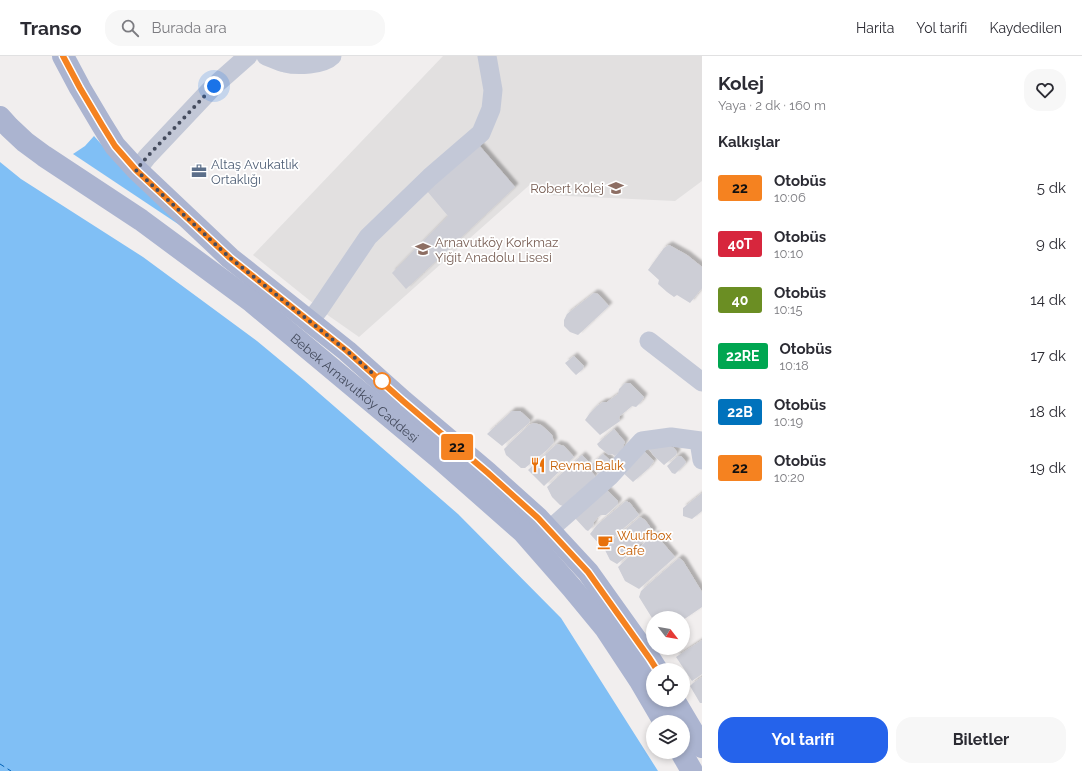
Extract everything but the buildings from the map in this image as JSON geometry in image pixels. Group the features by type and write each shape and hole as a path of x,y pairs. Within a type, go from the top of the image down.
{"main road":[{"name":"Bebek Arnavutköy Caddesi","path":"63,56 80,88 115,146 136,170 230,258 347,351 488,473 549,530 588,572 653,663"},
{"name":"Bebek Arnavutköy Caddesi","path":"0,117 8,127 25,142 64,170 141,220 252,302 434,453 523,532 605,628 640,681 660,715"},
{"path":"678,707 702,747"},
{"path":"685,759 692,771"}],"street":[{"path":"136,170 214,86 248,56"},
{"path":"266,56 285,63 306,64 328,60 332,56"},
{"path":"310,321 368,237 430,177 481,133 491,109 493,90 488,56"},
{"path":"650,341 702,382"},
{"path":"549,530 609,477 642,441 672,437 701,441 702,460"}],"shaded area":[{"name":"Robert Kolej","path":"443,56 702,56 702,181 675,201 546,195 534,181 359,337 329,316 253,255"}],"water":[{"path":"94,136 110,154 196,236 73,154 85,146"},
{"path":"0,162 21,179 143,257 257,341 458,514 561,618 646,752 646,759 650,759 658,771 0,771"}],"ferry route":[{"path":"0,764 11,771"}],"bus line":[{"name":"22","path":"63,56 80,88 115,146 136,170 230,258 347,351 538,518 588,572 653,663"}],"place":[{"name":"Altaş Avukatlık Ortaklığı","path":"199,171"},
{"name":"Robert Kolej","path":"616,188"},
{"name":"Arnavutköy Korkmaz Yiğit Anadolu Lisesi","path":"423,249"},
{"name":"Revma Balık","path":"538,465"},
{"name":"Wuufbox Cafe","path":"605,542"}],"route":[{"path":"214,86 136,170 230,258 347,351 385,384 382,381"}]}
